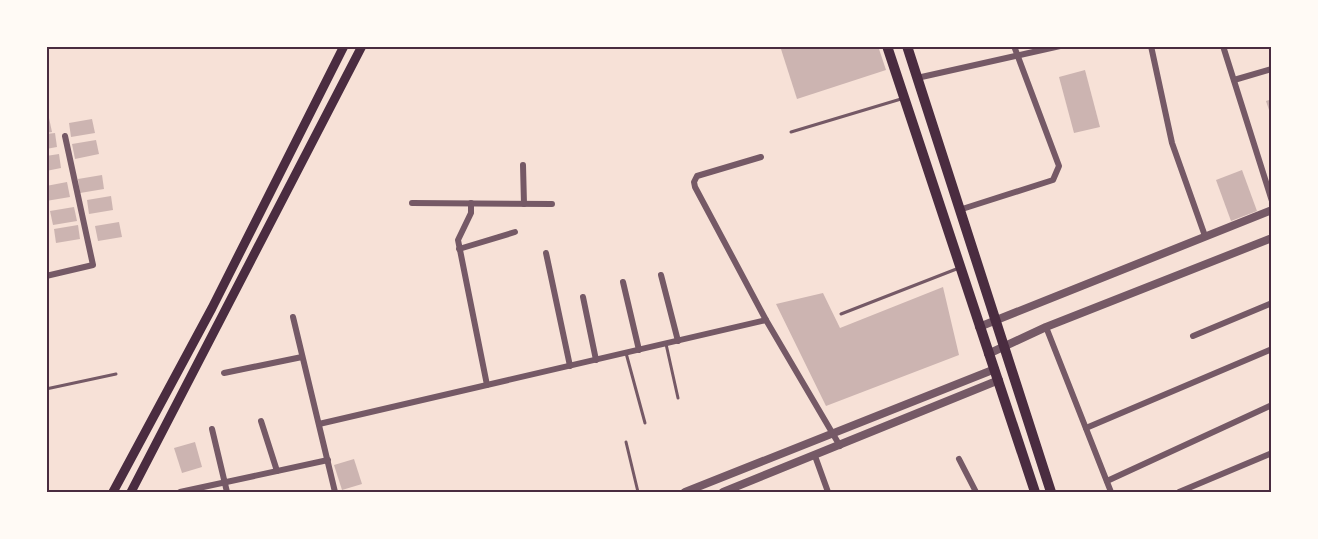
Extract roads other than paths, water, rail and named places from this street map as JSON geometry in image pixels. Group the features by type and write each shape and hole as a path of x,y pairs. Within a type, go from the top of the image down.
{"main road":[{"path":"113,492 212,308 344,46"},
{"path":"131,492 362,46"},
{"path":"887,46 906,97 979,327 997,374 1035,492"},
{"path":"907,46 1051,492"}],"street":[{"path":"959,210 1053,180 1058,172 1014,46"},
{"path":"917,78 1060,46"},
{"path":"1151,46 1172,143 1205,236"},
{"path":"1223,46 1272,201"},
{"path":"1234,80 1272,69"},
{"path":"46,276 93,265 66,136"},
{"path":"761,157 697,176 694,182 766,320 841,446"},
{"path":"523,165 524,204"},
{"path":"412,203 552,204"},
{"path":"471,203 471,213 458,240 487,385"},
{"path":"979,327 1272,210"},
{"path":"459,249 515,232"},
{"path":"988,354 1046,327 1272,238"},
{"path":"546,253 570,366"},
{"path":"661,275 678,341"},
{"path":"623,282 639,350"},
{"path":"583,297 596,360"},
{"path":"1193,336 1272,303"},
{"path":"292,317 335,492"},
{"path":"319,424 766,320"},
{"path":"1046,327 1111,492"},
{"path":"1086,428 1272,349"},
{"path":"224,373 302,357"},
{"path":"685,492 832,434 997,374"},
{"path":"723,492 841,446 997,374"},
{"path":"1107,481 1272,405"},
{"path":"261,421 277,471"},
{"path":"212,429 227,492"},
{"path":"1179,492 1194,490 1272,453"},
{"path":"815,456 828,492"},
{"path":"959,459 976,492"},
{"path":"180,492 328,460"}],"lane":[{"path":"791,132 906,97"},
{"path":"841,314 960,268"},
{"path":"666,344 678,398"},
{"path":"626,353 645,423"},
{"path":"46,389 116,374"},
{"path":"626,442 638,492"}]}
